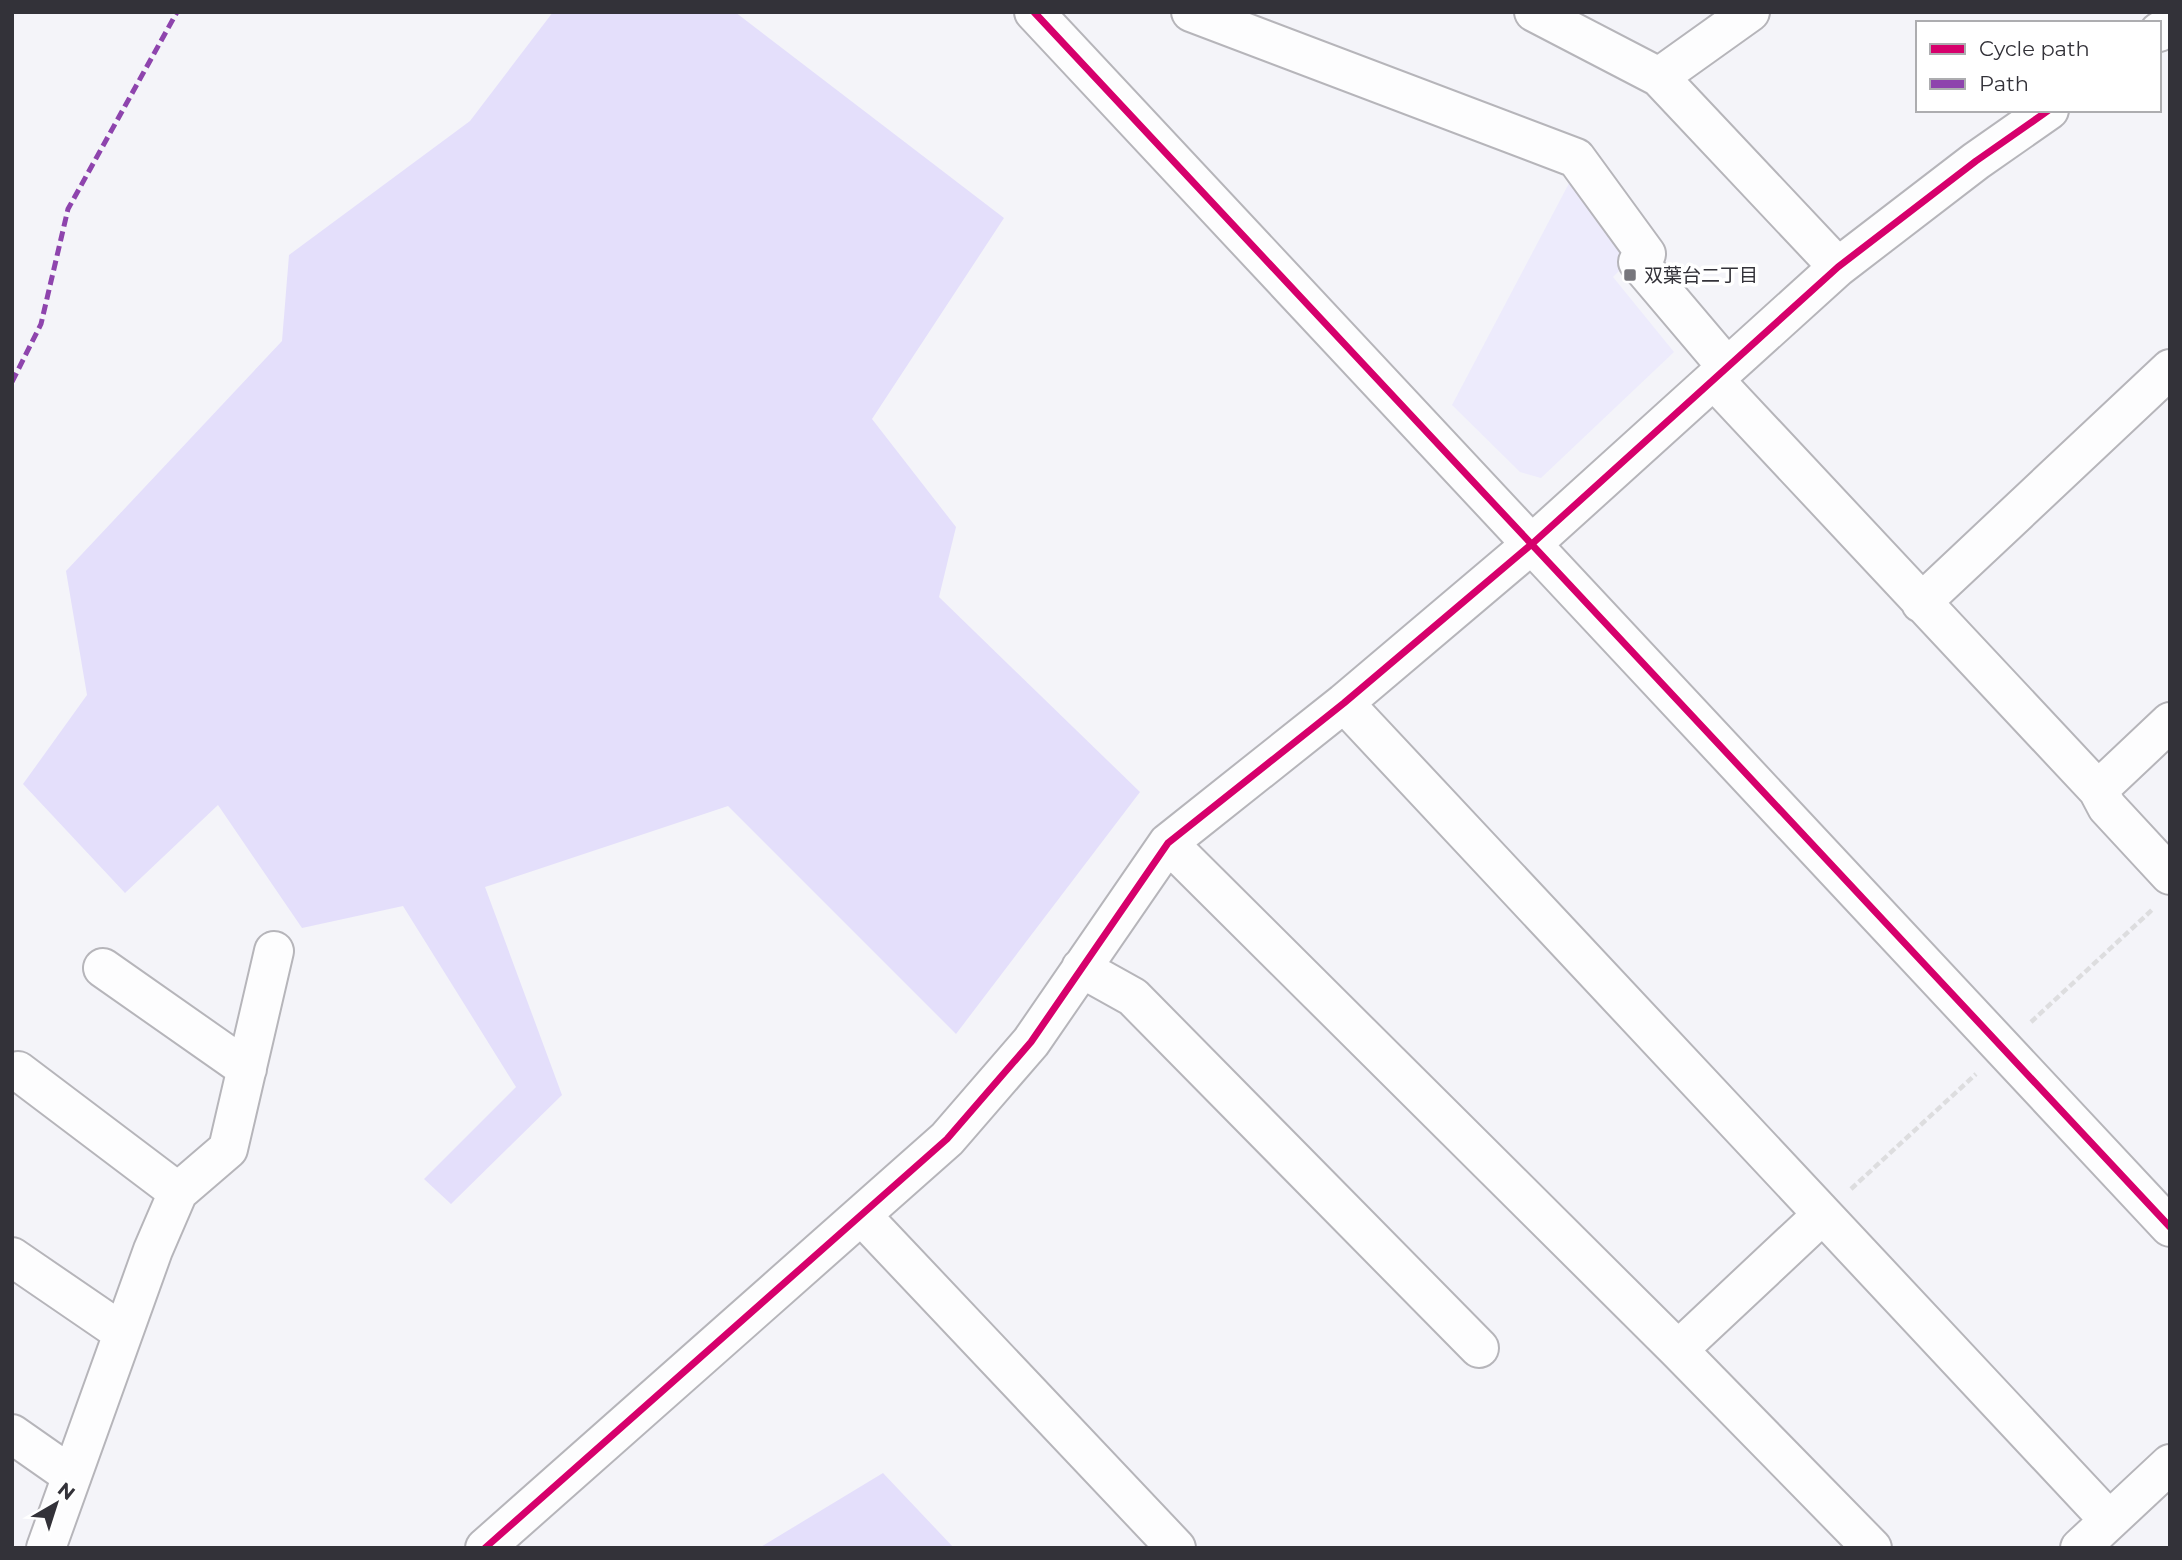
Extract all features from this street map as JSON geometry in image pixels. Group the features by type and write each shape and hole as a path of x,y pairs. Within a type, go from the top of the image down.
{"street":[{"path":"1034,12 2170,1227"},
{"path":"1191,12 1576,158 1646,254 1638,262 1720,374 1921,603 2098,790 2165,889"},
{"path":"1534,12 1659,77 1838,267"},
{"path":"1659,77 1750,12"},
{"path":"485,1548 862,1216 955,1129 1031,1042 1168,844 1344,703 1533,543 1838,267 1976,161 2046,112"},
{"path":"1921,603 2170,369"},
{"path":"1344,703 1835,1204 2109,1520"},
{"path":"2098,790 2170,723"},
{"path":"1168,844 1678,1350 1872,1548"},
{"path":"46,1548 123,1333 178,1192 228,1149 274,951"},
{"path":"103,968 247,1069"},
{"path":"1081,968 1133,997 1479,1348"},
{"path":"18,1071 178,1192"},
{"path":"1678,1350 1835,1204"},
{"path":"862,1216 1176,1548"},
{"path":"12,1257 123,1333"},
{"path":"12,1434 72,1476"},
{"path":"2080,1548 2170,1464"}],"path":[{"path":"2036,1017 2165,889"},
{"path":"1835,1204 1971,1079"}],"shaded area":[{"path":"553,12 735,12 1004,218 872,419 956,527 939,597 1140,792 956,1034 728,806 485,887 562,1095 451,1204 424,1179 516,1087 403,906 302,928 218,805 125,893 23,784 87,695 66,571 282,341 289,255 470,121"},
{"path":"1576,170 1637,253 1613,277 1674,352 1541,478 1520,472 1452,405"},
{"path":"883,1473 954,1548 759,1548"}],"marked path":[{"path":"12,382 41,324 68,209 177,12"}],"cycle path":[{"path":"1034,12 2170,1227"},
{"path":"485,1548 947,1139 1031,1042 1168,843 1344,703 1533,543 1838,267 1976,161 2046,112"}],"place":[{"name":"双葉台二丁目","path":"1630,275"}]}
